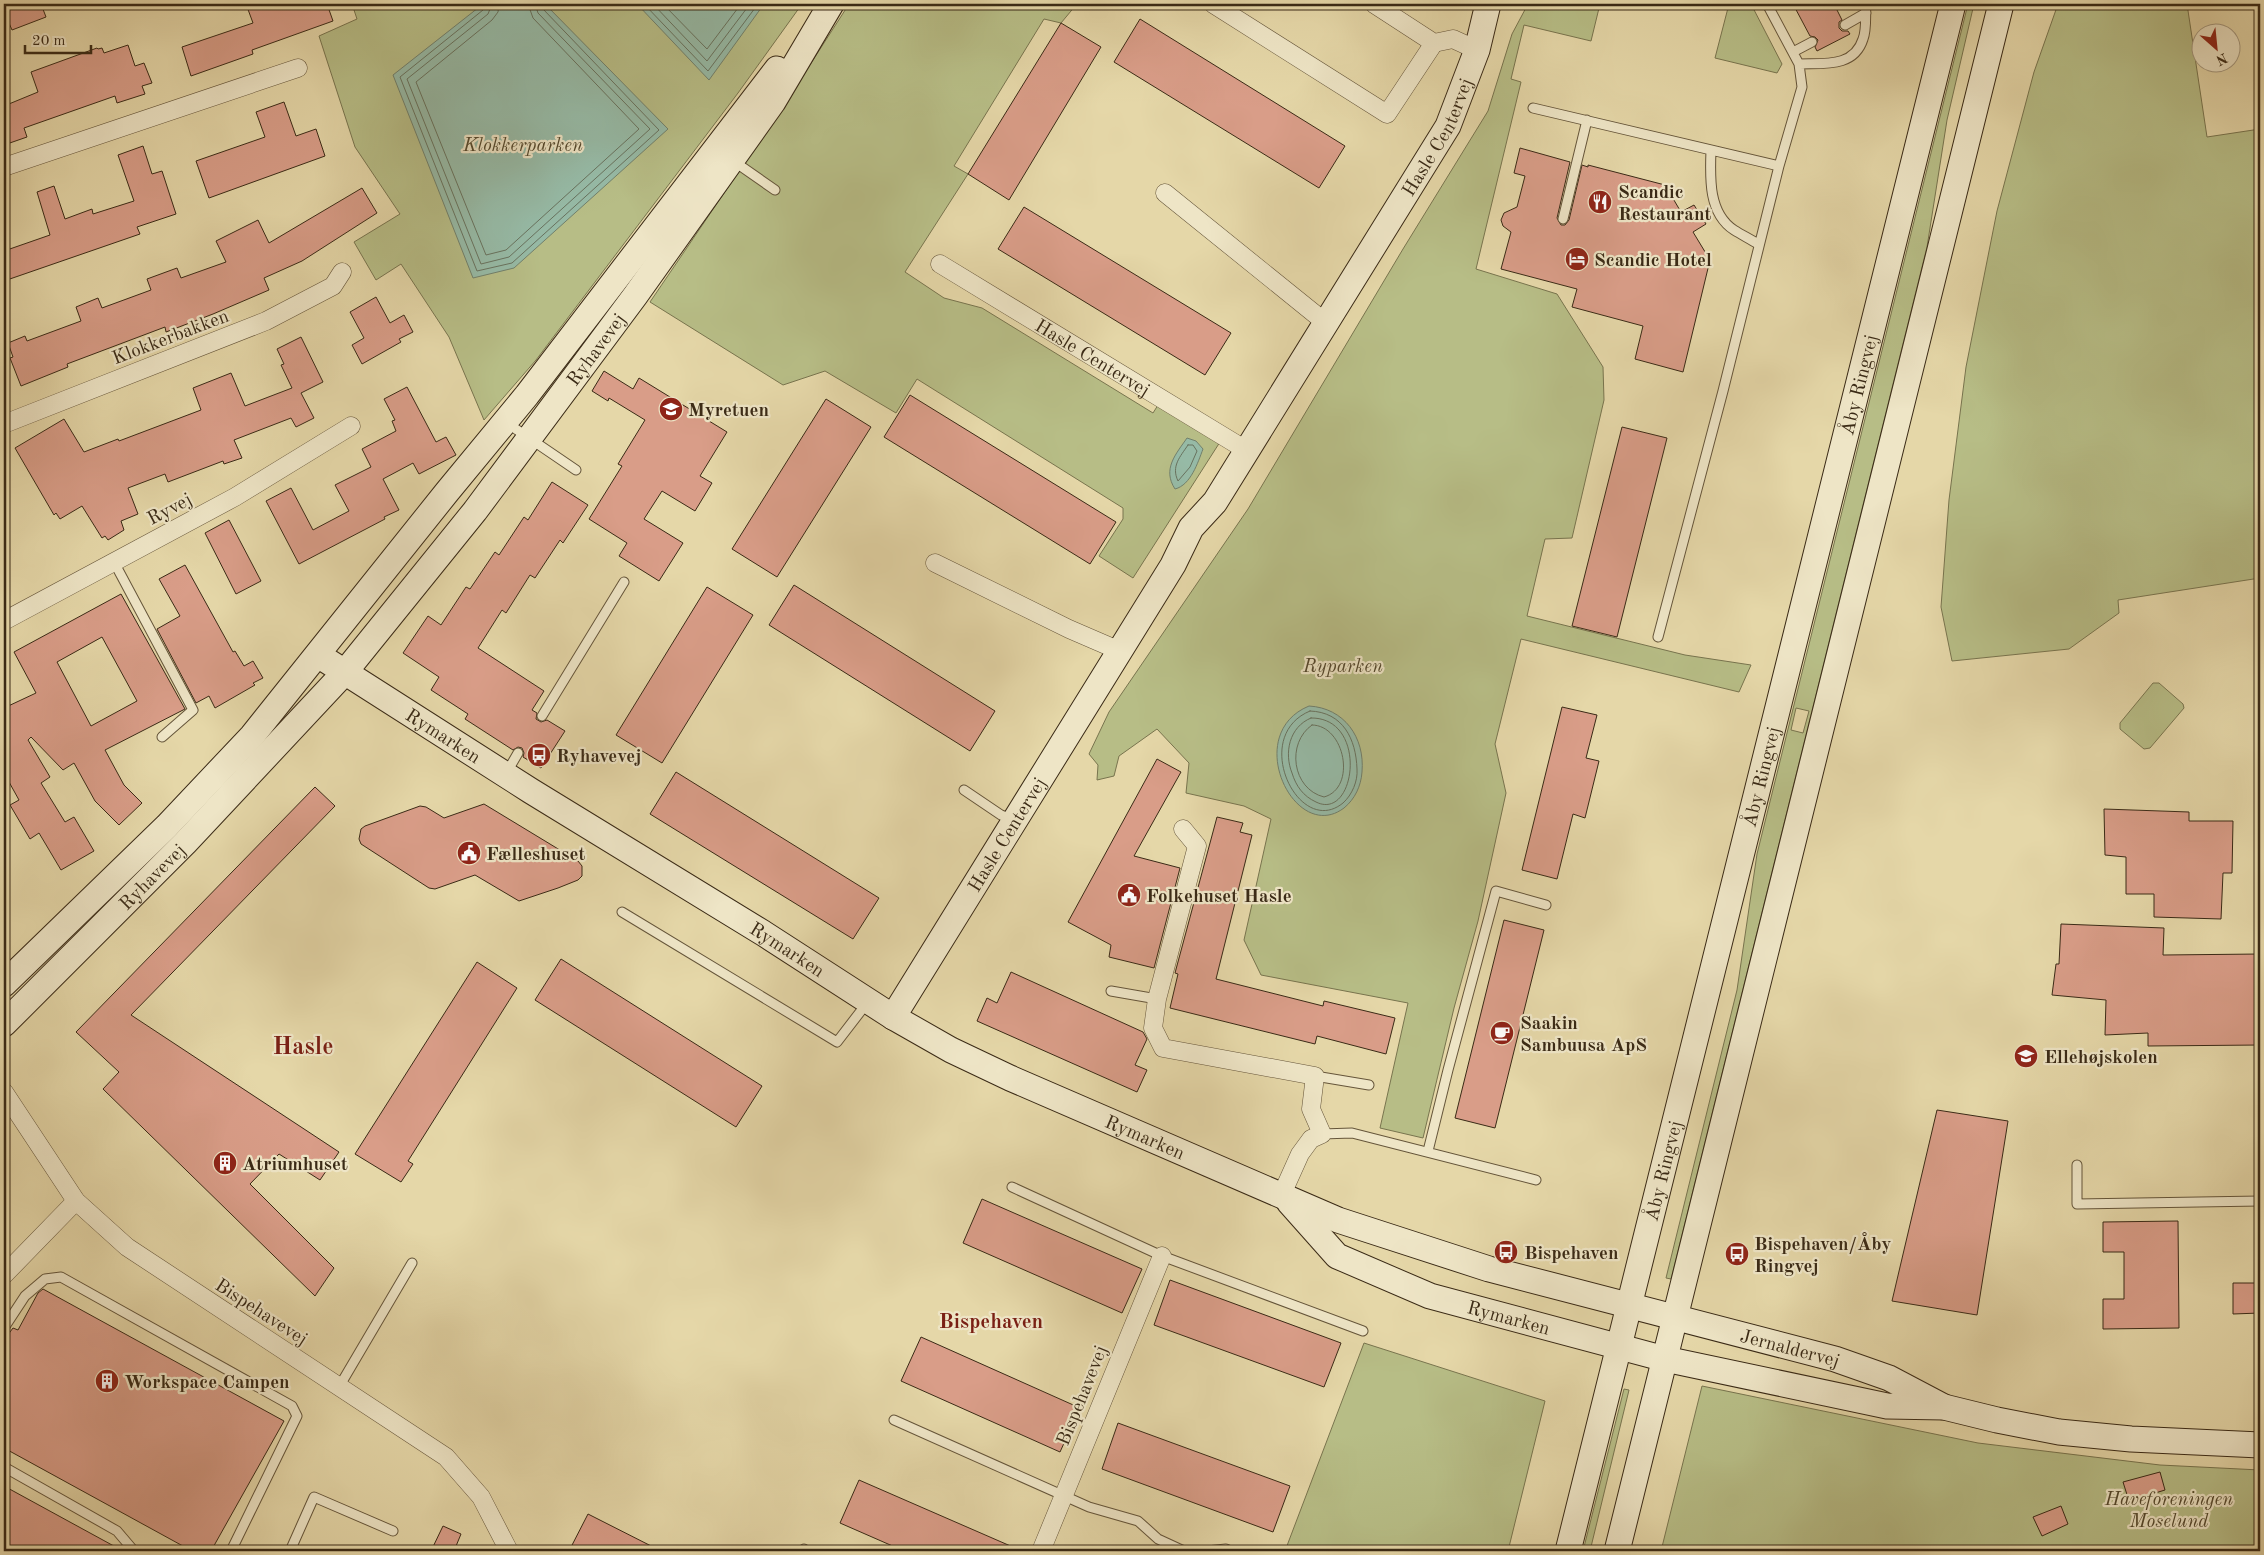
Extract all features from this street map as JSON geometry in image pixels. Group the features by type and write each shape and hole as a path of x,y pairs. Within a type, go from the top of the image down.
{"street":[{"name":"Ryhavevej","path":"4,1024 185,843 345,672 475,511 530,439 773,102 830,4"},
{"name":"Ryhavevej","path":"4,984 167,826 252,736 505,421 830,4"},
{"path":"1213,4 1387,114 1434,43 1453,39 1477,50"},
{"path":"1374,4 1434,43"},
{"name":"Hasle Centervej","path":"893,1017 1173,565 1191,528 1214,502 1448,126 1477,50 1488,4"},
{"name":"Åby Ringvej","path":"1568,1551 1953,4"},
{"path":"1617,1551 2001,4"},
{"path":"4,167 298,68"},
{"path":"1166,194 1326,323"},
{"name":"Hasle Centervej","path":"940,264 1246,450"},
{"name":"Klokkerbakken","path":"4,424 266,321 333,286 342,272"},
{"name":"Ryvej","path":"4,621 235,497 351,426"},
{"path":"935,563 1070,629 1120,651"},
{"name":"Rymarken","path":"318,655 345,672 512,764 868,1001 951,1050 1010,1078 1282,1194 1338,1220 1489,1269 1630,1307"},
{"path":"1184,829 1197,846 1157,999 1153,1028 1162,1048 1315,1076 1311,1109 1322,1134 1311,1139 1300,1154 1282,1194"},
{"name":"Bispehavevej","path":"4,1092 76,1200 127,1247 446,1457 481,1497 509,1551"},
{"name":"Rymarken","path":"1282,1194 1337,1256 1345,1260 1430,1296 1620,1347"},
{"path":"4,1275 76,1200"},
{"name":"Bispehavevej","path":"1041,1551 1162,1256"},
{"name":"Jernaldervej","path":"1630,1307 1835,1359 1889,1378 1944,1407"},
{"name":"Jernaldervej","path":"1620,1347 1664,1359 1887,1406 1944,1407 2059,1432 2131,1439 2260,1445"}],"lane":[{"path":"1658,637 1723,391 1778,166 1801,92 1802,78 1799,64 1766,4"},
{"path":"1799,64 1843,62 1852,55 1863,40 1866,4"},
{"path":"1845,24 1866,14"},
{"path":"1793,52 1812,42"},
{"path":"1533,108 1778,166"},
{"path":"1563,219 1587,120"},
{"path":"1711,150 1710,182 1716,208 1732,229 1758,244"},
{"path":"731,160 775,190"},
{"path":"505,421 576,470"},
{"path":"114,562 193,710 162,737"},
{"path":"542,716 624,582"},
{"path":"964,790 1000,814 1014,820"},
{"path":"1428,1152 1496,891 1546,904"},
{"path":"622,912 837,1042 868,1001"},
{"path":"1111,991 1157,999"},
{"path":"1315,1076 1369,1085"},
{"path":"1322,1134 1352,1134 1536,1180"},
{"path":"2077,1165 2077,1204 2260,1201"},
{"path":"1012,1187 1162,1256 1363,1331"},
{"path":"339,1387 412,1263"},
{"path":"4,1328 25,1296 45,1279 61,1277 292,1406 296,1416 230,1551"},
{"path":"894,1420 1089,1507 1138,1521 1158,1539 1184,1551"},
{"path":"4,1467 117,1531 135,1551"},
{"path":"290,1551 314,1497 392,1532"},
{"path":"1207,1551 1226,1549 1230,1551"},
{"path":"2107,1551 2129,1551"}],"green space":[{"name":"Klokkerparken","path":"352,4 802,4 738,93 536,360 484,420 449,337 401,264 376,280 354,242 400,214 355,147 319,36 357,19"},
{"path":"849,4 1080,4 1076,5 1061,23 1044,19 954,166 968,174 905,272 944,298 982,308 1153,413 1158,405 1220,442 1133,578 1099,556 1123,519 1123,508 917,379 896,413 825,371 783,385 650,302 786,102"},
{"name":"Ryparken","path":"1528,4 1600,4 1591,41 1524,25 1511,79 1521,82 1476,269 1557,294 1603,367 1604,400 1572,538 1545,539 1527,616 1685,655 1751,665 1739,692 1521,639 1495,744 1506,793 1478,921 1454,1008 1423,1138 1380,1128 1408,1003 1261,975 1244,940 1271,819 1244,806 1186,793 1189,763 1157,729 1119,756 1114,776 1097,780 1098,765 1089,754 1109,712 1248,509 1403,249 1488,111 1512,34"},
{"path":"1729,4 1751,4 1782,64 1777,73 1715,58"},
{"path":"1968,4 1974,4 1947,120 1927,247 1671,1279 1666,1278 1737,990 1757,854","holes":["1796,708 1809,711 1803,733 1791,730"]},
{"path":"2058,4 2187,4 2192,37 2192,72 2197,72 2207,137 2260,129 2260,578 2118,600 2119,613 2069,649 1952,661 1941,607 1949,500 1966,367 1997,211 2034,72"},
{"path":"2153,683 2159,683 2183,704 2184,708 2150,748 2144,749 2120,729 2120,723"},
{"path":"1364,1343 1545,1401 1508,1551 1285,1551"},
{"name":"Haveforeningen Moselund","path":"1702,1386 1978,1443 2160,1465 2260,1470 2260,1551 1661,1551"},
{"path":"1624,1389 1629,1390 1590,1551 1583,1551"}],"water":[{"path":"483,4 545,4 668,129 514,268 473,278 393,75"},
{"path":"637,4 764,4 709,80"},
{"path":"1187,438 1196,441 1203,449 1190,478 1181,487 1175,489 1171,482 1170,468 1175,456"},
{"path":"1309,706 1332,712 1350,727 1356,736 1362,759 1359,787 1354,796 1344,808 1326,815 1308,812 1293,799 1283,781 1277,760 1279,739 1289,720"}],"building":[{"path":"4,4 41,4 46,17 12,30 9,23 4,25"},
{"path":"246,4 327,4 333,21 252,50 253,54 191,76 182,47 253,23"},
{"path":"1793,4 1834,4 1842,20 1839,22 1839,28 1842,31 1848,31 1850,34 1817,51 1815,47 1818,40 1810,36"},
{"path":"1140,19 1345,146 1319,188 1114,62"},
{"path":"1061,23 1101,47 1009,200 968,174"},
{"path":"128,45 135,66 144,63 152,83 142,86 145,94 117,103 115,96 24,128 27,137 4,145 4,106 38,92 31,72 97,48 102,48 104,53"},
{"path":"284,102 296,136 316,129 325,156 209,198 196,161 265,137 256,112"},
{"path":"143,146 152,174 162,171 176,214 137,227 140,234 4,281 4,251 50,235 37,192 54,186 65,219 92,209 93,214 134,201 118,155"},
{"name":"Scandic Hotel","path":"1520,148 1570,162 1557,218 1561,225 1565,225 1569,220 1582,165 1665,185 1681,212 1694,205 1706,224 1693,232 1710,260 1683,372 1635,359 1643,326 1572,307 1577,289 1501,269 1511,232 1503,226 1501,220 1504,213 1517,207 1525,176 1514,173"},
{"path":"362,188 377,213 302,261 264,278 269,290 166,332 165,327 67,364 68,367 21,386 10,358 13,357 8,343 25,336 27,341 81,321 76,307 98,298 102,308 151,290 147,279 177,268 181,278 226,262 216,241 258,220 269,243"},
{"path":"1024,207 1231,333 1205,375 998,249"},
{"path":"376,297 390,323 404,315 413,332 399,339 401,342 362,364 352,345 364,338 350,312"},
{"path":"301,337 323,382 301,393 314,418 296,427 291,418 234,440 242,458 224,464 223,461 168,482 165,474 128,488 138,514 121,521 124,530 108,540 105,536 102,538 82,506 60,519 56,513 54,515 15,448 64,419 84,452 118,439 119,441 201,410 193,388 231,373 245,406 292,388 281,365 284,364 277,349"},
{"path":"604,371 633,389 639,378 727,432 700,476 712,483 695,511 662,491 644,519 683,543 659,581 619,556 627,543 589,519 622,466 618,464 645,420 609,398 608,401 592,391"},
{"path":"407,387 436,442 446,437 456,455 419,474 413,463 383,479 399,510 299,564 266,501 291,488 313,530 349,511 335,485 371,467 362,449 396,431 392,421 395,420 384,399"},
{"path":"910,395 1116,522 1090,564 884,437"},
{"path":"826,399 871,427 777,577 732,549"},
{"path":"1622,427 1667,438 1617,637 1572,626"},
{"path":"552,482 588,505 563,543 560,540 535,578 530,575 506,613 502,610 478,648 544,691 532,710 537,713 536,719 541,722 547,720 565,731 541,768 523,757 522,748 518,747 513,750 465,719 468,714 431,690 439,677 403,653 428,616 441,625 466,587 470,589 495,552 499,555 524,517 528,520"},
{"path":"229,520 261,581 236,594 205,533"},
{"path":"185,565 233,652 235,651 244,666 253,661 263,678 253,683 255,685 215,708 209,696 196,703 157,629 180,616 159,579"},
{"path":"794,585 995,711 970,751 769,625"},
{"path":"707,587 753,615 662,763 616,735"},
{"path":"121,594 185,709 105,750 124,785 142,803 119,825 95,801 74,763 63,770 31,737 28,740 50,777 41,783 65,822 74,817 94,851 61,870 39,833 30,839 10,805 19,800 4,773 4,708 36,693 14,652","holes":["102,637 137,701 91,726 57,662"]},
{"path":"1562,707 1597,715 1586,758 1599,761 1585,818 1573,814 1557,879 1522,870"},
{"path":"1157,759 1181,772 1134,856 1180,868 1154,968 1109,957 1111,945 1068,922"},
{"path":"676,772 879,898 853,939 650,814"},
{"name":"Atriumhuset","path":"315,787 335,806 131,1015 339,1152 320,1180 279,1154 250,1184 334,1268 315,1296 103,1089 119,1072 76,1032"},
{"name":"Fælleshuset","path":"484,804 578,861 582,866 582,876 578,880 558,888 519,901 475,875 435,889 429,888 361,844 359,839 361,829 365,826 420,806 426,807 444,818"},
{"path":"2104,809 2189,812 2189,821 2233,821 2232,873 2223,873 2221,919 2154,917 2154,894 2126,894 2126,857 2105,855"},
{"path":"1217,817 1243,823 1240,832 1252,835 1216,979 1323,1006 1324,1001 1395,1018 1386,1054 1317,1036 1315,1044 1170,1008 1178,974 1175,973"},
{"path":"1504,920 1544,930 1495,1128 1455,1118"},
{"path":"2061,924 2164,928 2163,955 2260,954 2260,1045 2148,1046 2148,1033 2105,1035 2106,1000 2052,995 2056,964 2059,964"},
{"path":"561,959 762,1086 736,1127 535,1000"},
{"path":"477,962 517,988 408,1161 413,1164 401,1182 355,1154"},
{"path":"1011,972 1143,1032 1147,1039 1135,1065 1147,1070 1137,1092 977,1021 987,998 997,1003"},
{"path":"1937,1110 2008,1121 1977,1315 1892,1301"},
{"path":"982,1199 1142,1269 1122,1313 963,1243"},
{"path":"2178,1221 2179,1328 2103,1329 2103,1299 2124,1299 2124,1252 2103,1252 2103,1222"},
{"path":"1170,1280 1341,1343 1324,1387 1154,1325"},
{"path":"2233,1283 2260,1283 2260,1313 2233,1314"},
{"name":"Workspace Campen","path":"43,1289 284,1421 211,1551 192,1551 4,1448 4,1340 13,1328 18,1330 38,1293"},
{"path":"921,1337 1080,1408 1060,1452 901,1381"},
{"path":"1118,1423 1290,1486 1273,1532 1102,1469"},
{"path":"2160,1472 2165,1490 2129,1501 2123,1482"},
{"path":"859,1480 1022,1551 904,1551 840,1523"},
{"path":"4,1486 123,1551 4,1551"},
{"path":"2061,1506 2068,1524 2042,1536 2033,1517"},
{"path":"588,1514 661,1551 569,1551"},
{"path":"443,1526 461,1534 454,1551 431,1551"}],"place":[{"name":"Scandic Restaurant","path":"1600,202"},
{"name":"Scandic Hotel","path":"1577,259"},
{"name":"Myretuen","path":"671,409"},
{"name":"Ryhavevej","path":"539,755"},
{"name":"Fælleshuset","path":"469,853"},
{"name":"Folkehuset Hasle","path":"1129,895"},
{"name":"Saakin Sambuusa ApS","path":"1502,1033"},
{"name":"Ellehøjskolen","path":"2026,1056"},
{"name":"Atriumhuset","path":"225,1163"},
{"name":"Bispehaven","path":"1506,1252"},
{"name":"Bispehaven/Åby Ringvej","path":"1737,1254"},
{"name":"Workspace Campen","path":"107,1381"}],"district":[{"name":"Hasle","path":"303,1046"},
{"name":"Bispehaven","path":"991,1321"}]}
